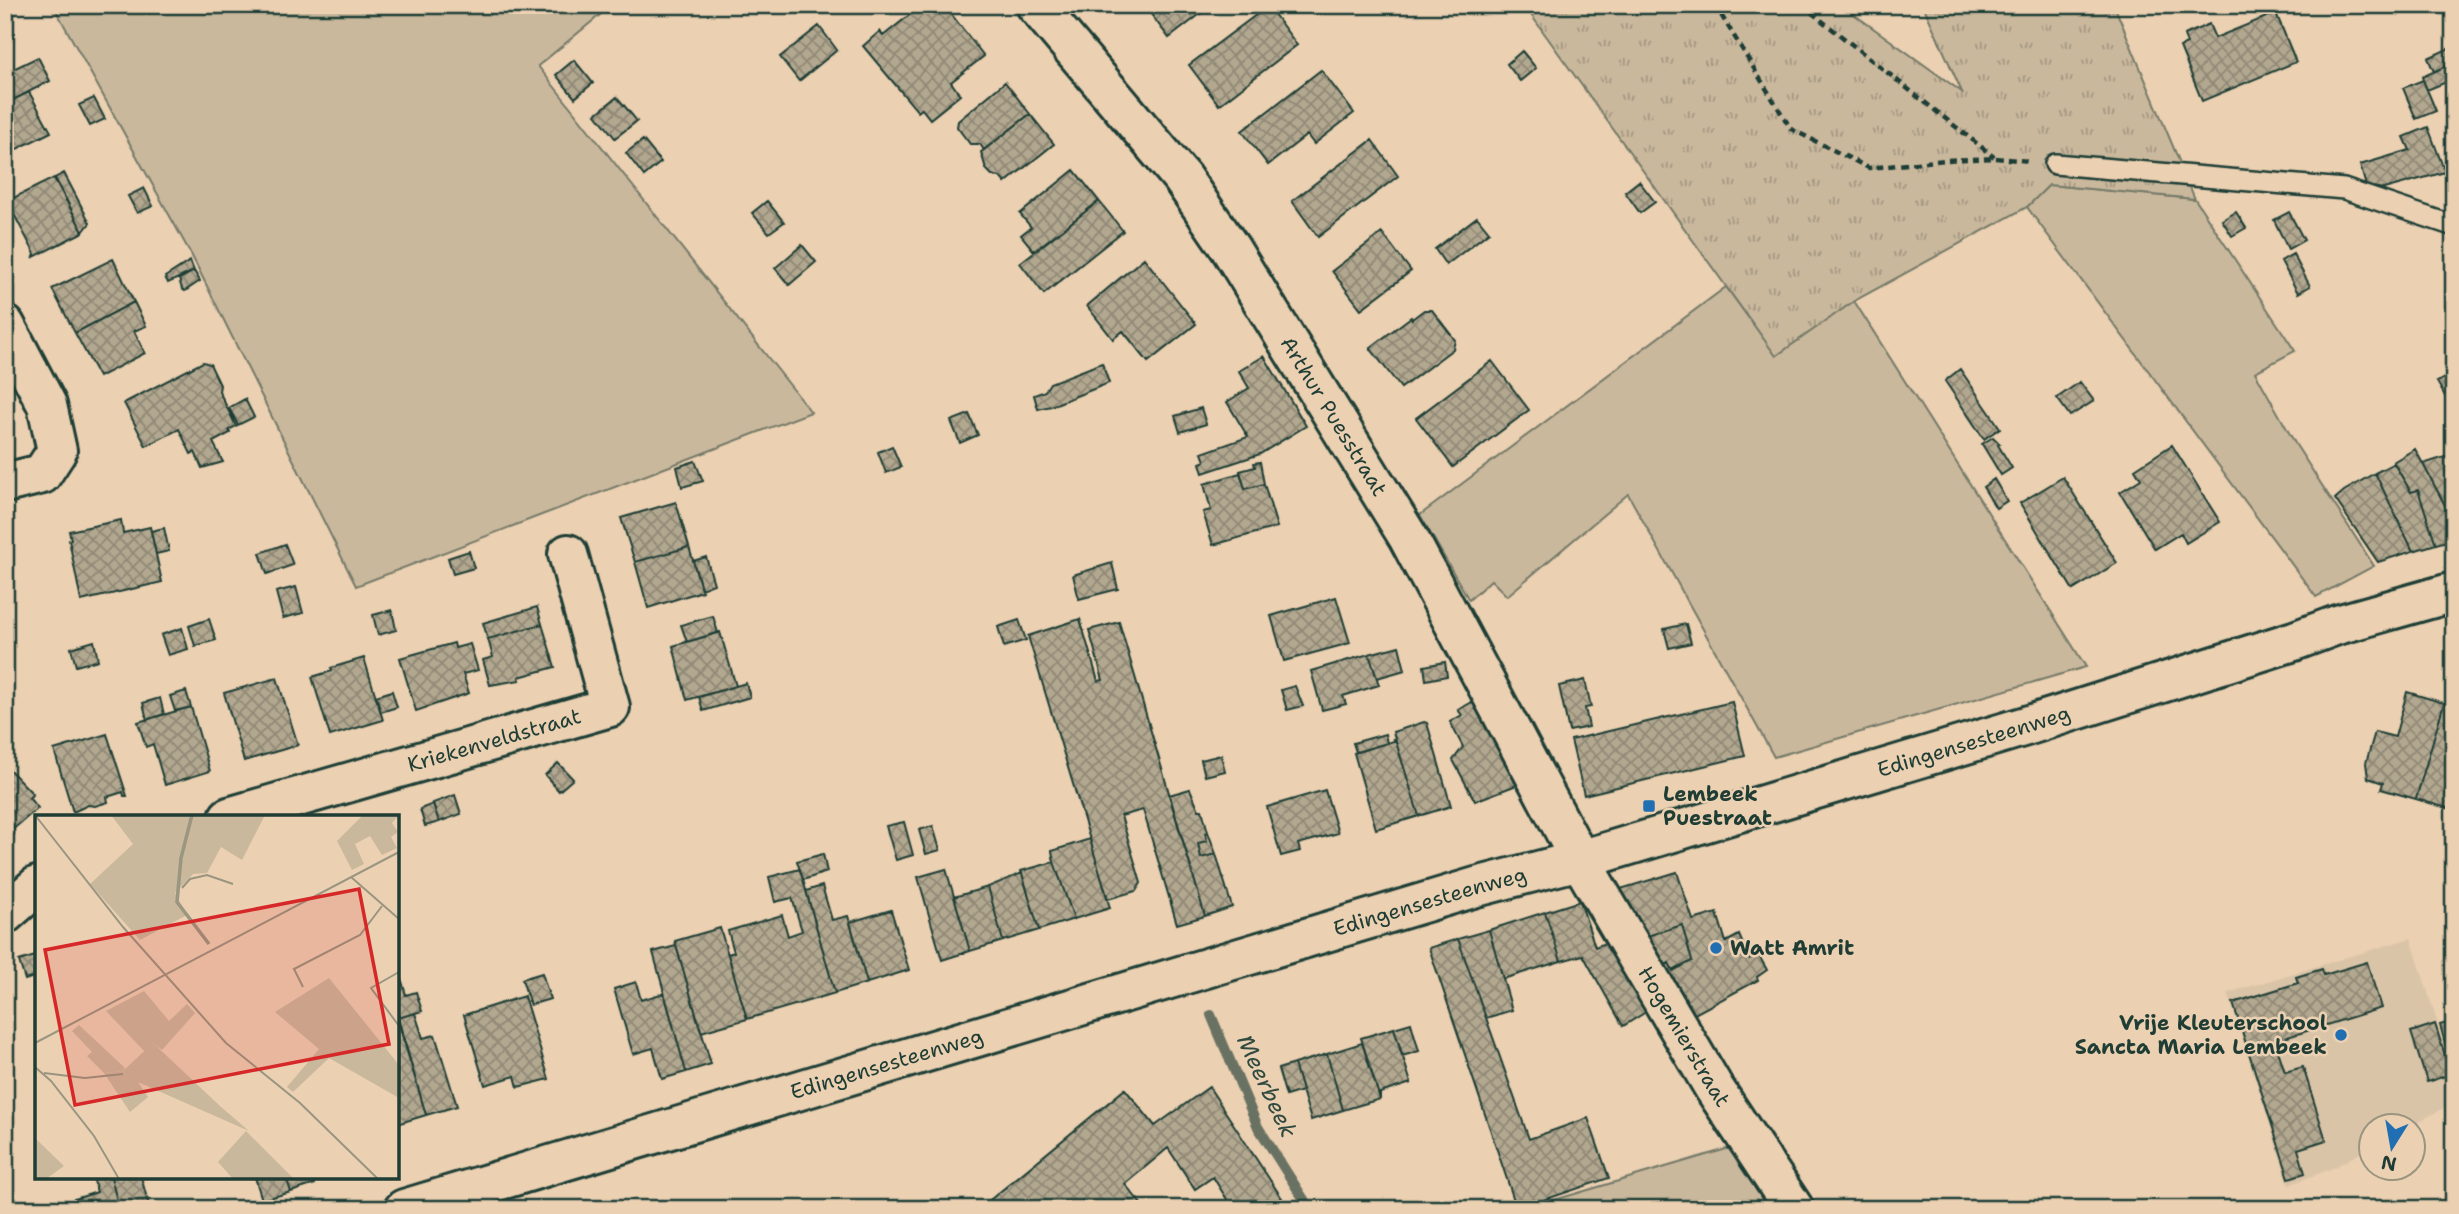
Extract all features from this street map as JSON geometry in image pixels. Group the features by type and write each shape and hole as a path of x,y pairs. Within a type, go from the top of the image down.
{"street":[{"name":"Arthur Puesstraat","path":"1036,5 1182,178 1230,248 1408,537 1580,860"},
{"path":"5,325 47,405 57,451 43,474 5,483"},
{"name":"Kriekenveldstraat","path":"236,815 610,707 568,554"},
{"name":"Edingensesteenweg","path":"404,1209 1476,887 1580,860 2026,726 2337,625 2454,592"},
{"name":"Hogemierstraat","path":"1580,860 1714,1088 1794,1209"},
{"path":"5,914 35,888"}],"lane":[{"path":"2055,164 2344,189 2454,226"}],"path":[{"path":"1715,5 1791,129 1870,168 1995,158 1802,5"}],"shaded area":[{"name":"Vrije Kleuterschool Sancta Maria Lembeek","path":"2411,938 2454,1076 2454,1103 2428,1117 2428,1112 2358,1112 2358,1154 2333,1168 2289,1185 2228,993"}],"green space":[{"path":"53,5 612,5 538,66 811,412 356,586 192,256"},
{"path":"1524,5 1841,5 1962,92 1923,5 2114,5 2195,199 2049,185 2027,207 1854,301 1776,356"},
{"path":"2049,185 2195,199 2295,351 2255,372 2296,445 2374,566 2316,597 2027,207"},
{"path":"1726,287 1776,355 1854,301 2086,667 1774,757 1628,494 1507,596 1491,580 1469,600 1420,515"},
{"path":"1730,1148 1774,1209 1524,1209"}],"building":[{"path":"922,5 944,5 984,56 951,82 960,95 930,119 922,109 918,112 863,46 880,31 883,36"},
{"path":"1144,5 1212,5 1169,38"},
{"path":"1268,6 1297,45 1219,105 1189,65"},
{"path":"2276,13 2296,62 2202,101 2180,47 2187,44 2184,35 2209,24 2215,38"},
{"path":"819,26 837,50 799,81 780,57"},
{"path":"2454,46 2454,78 2448,65 2434,72 2428,58"},
{"path":"1522,51 1536,68 1520,81 1507,64"},
{"path":"38,57 50,81 11,101 5,90 5,73"},
{"path":"574,60 593,83 575,98 556,75"},
{"path":"2448,65 2454,79 2427,90 2422,77"},
{"path":"1321,70 1354,113 1314,144 1307,135 1268,165 1242,131"},
{"path":"2423,80 2436,111 2416,119 2403,88"},
{"path":"1005,82 1030,114 984,150 980,144 970,144 957,127 958,121"},
{"path":"29,92 51,132 5,155 5,104"},
{"path":"617,97 637,121 615,138 596,114"},
{"path":"94,98 105,119 90,126 79,105"},
{"path":"1030,114 1054,144 1005,183 986,169 981,152"},
{"path":"2428,127 2445,172 2384,189 2366,186 2360,165 2410,150 2404,137"},
{"path":"643,140 661,162 644,176 626,153"},
{"path":"1372,140 1398,176 1318,237 1292,201"},
{"path":"1074,170 1099,201 1034,251 1021,235 1031,227 1020,214"},
{"path":"64,173 90,223 83,232 55,178"},
{"path":"54,178 83,232 34,257 35,254 5,202"},
{"path":"1639,181 1655,202 1640,213 1625,192"},
{"path":"144,188 153,206 137,213 128,196"},
{"path":"767,201 784,222 769,233 752,213"},
{"path":"1099,201 1123,231 1044,294 1020,263"},
{"path":"2236,212 2246,228 2232,236 2222,220"},
{"path":"2289,212 2304,240 2288,249 2274,220"},
{"path":"1477,217 1489,232 1446,265 1435,249"},
{"path":"1382,233 1411,271 1361,309 1332,271"},
{"path":"802,245 816,262 789,285 775,268"},
{"path":"2293,254 2310,286 2298,293 2281,261"},
{"path":"1144,258 1196,324 1148,362 1123,331 1113,339 1087,306"},
{"path":"113,259 134,302 75,333 52,289"},
{"path":"190,261 194,271 168,283 165,277"},
{"path":"194,271 200,281 185,291 179,279"},
{"path":"134,302 146,326 134,331 145,353 99,377 75,333"},
{"path":"1424,310 1432,310 1455,340 1453,349 1401,388 1370,348"},
{"path":"1264,356 1306,426 1260,454 1203,473 1200,463 1205,461 1202,453 1248,437 1227,402 1249,388 1239,371"},
{"path":"1492,361 1529,410 1453,467 1416,418"},
{"path":"203,362 210,364 220,385 219,391 236,426 229,430 230,433 213,442 223,462 202,468 195,452 191,454 179,429 146,446 124,403"},
{"path":"1102,363 1109,383 1038,409 1034,395 1045,391 1050,383"},
{"path":"1960,369 2000,428 1984,439 1945,381"},
{"path":"2454,373 2454,412 2437,382"},
{"path":"2080,382 2094,401 2070,416 2057,398"},
{"path":"245,399 254,417 238,425 229,408"},
{"path":"1201,408 1206,424 1180,432 1175,416"},
{"path":"969,414 978,435 960,443 951,421"},
{"path":"1993,437 2000,444 1998,445 2012,468 2001,475 1982,444"},
{"path":"2172,445 2220,522 2186,543 2181,533 2155,549 2120,492 2141,479 2135,469"},
{"path":"892,446 901,467 886,473 878,452"},
{"path":"2415,449 2454,522 2454,539 2436,544 2418,490 2411,492 2393,462"},
{"path":"2454,454 2454,522 2423,464"},
{"path":"695,461 703,481 682,487 677,467"},
{"path":"1260,462 1264,484 1245,489 1240,471 1255,467 1254,463"},
{"path":"2394,463 2411,492 2418,490 2436,544 2413,551 2375,473"},
{"path":"1240,473 1245,489 1264,484 1277,527 1213,545 1203,512 1211,510 1204,484"},
{"path":"2375,473 2413,551 2378,562 2335,499"},
{"path":"2063,477 2117,563 2073,590 2020,503"},
{"path":"1994,479 2007,501 1996,508 1983,487"},
{"path":"676,502 689,547 635,562 621,518"},
{"path":"121,520 123,533 150,527 162,582 81,601 69,531"},
{"path":"164,528 169,551 156,554 151,531"},
{"path":"285,544 293,565 267,574 260,553"},
{"path":"689,547 702,591 648,608 635,562"},
{"path":"469,551 474,568 453,574 448,558"},
{"path":"706,557 714,584 701,589 693,561"},
{"path":"1112,563 1118,589 1079,599 1073,575"},
{"path":"296,587 303,613 283,618 276,592"},
{"path":"1336,597 1350,643 1284,661 1271,616"},
{"path":"537,607 542,624 488,639 483,623"},
{"path":"392,610 396,630 378,635 373,615"},
{"path":"713,616 718,633 687,642 681,625"},
{"path":"209,619 216,640 195,646 189,626"},
{"path":"1080,619 1098,681 1103,680 1089,630 1119,622 1205,916 1177,924 1143,810 1121,816 1141,883 1136,891 1108,899 1028,636"},
{"path":"1019,620 1026,640 1004,647 998,627"},
{"path":"542,624 555,667 519,677 520,680 490,685 483,660 493,657 488,639"},
{"path":"1686,624 1691,643 1669,648 1664,629"},
{"path":"182,628 188,649 168,655 161,635"},
{"path":"720,632 736,686 687,700 673,646"},
{"path":"94,641 98,660 76,666 71,648"},
{"path":"454,643 455,648 470,644 478,670 463,674 469,693 416,711 400,658"},
{"path":"1399,646 1405,670 1377,678 1369,654"},
{"path":"1369,654 1379,685 1343,696 1346,704 1322,710 1311,671"},
{"path":"364,658 383,720 330,736 312,677"},
{"path":"1445,662 1447,676 1426,680 1424,666"},
{"path":"277,678 298,745 244,761 224,693"},
{"path":"1585,680 1591,707 1585,708 1589,727 1569,731 1559,686"},
{"path":"746,683 750,697 703,711 699,697"},
{"path":"1295,686 1303,706 1287,710 1281,690"},
{"path":"186,691 191,707 175,711 170,696"},
{"path":"392,691 397,707 381,712 376,696"},
{"path":"2407,692 2444,703 2416,799 2381,789 2383,783 2368,778 2366,763 2375,732 2395,737"},
{"path":"160,698 164,714 147,720 143,703"},
{"path":"1474,701 1522,783 1475,801 1453,760 1463,747 1450,722 1462,715 1458,710"},
{"path":"1732,702 1745,756 1584,795 1571,740"},
{"path":"2444,703 2454,706 2454,772 2451,785 2454,810 2416,799"},
{"path":"191,707 210,771 165,785 153,744 146,747 138,722"},
{"path":"1427,723 1451,806 1419,816 1393,732"},
{"path":"107,734 127,796 124,796 123,792 107,797 108,802 88,805 73,812 54,750"},
{"path":"1385,734 1387,743 1356,752 1353,743"},
{"path":"1395,739 1419,816 1376,829 1354,753 1394,741"},
{"path":"1221,755 1225,771 1205,776 1201,760"},
{"path":"558,763 573,779 559,791 545,775"},
{"path":"6,766 33,794 29,798 38,808 11,831 14,834 5,838"},
{"path":"1190,789 1199,810 1202,810 1208,832 1205,833 1207,841 1198,843 1201,858 1216,854 1232,907 1205,916 1169,795"},
{"path":"1325,790 1338,833 1298,844 1300,851 1281,856 1267,807"},
{"path":"455,795 461,814 439,822 433,803"},
{"path":"433,804 439,822 425,826 420,809"},
{"path":"904,822 913,855 896,860 886,826"},
{"path":"933,826 940,850 926,854 919,830"},
{"path":"1208,832 1216,854 1201,858 1198,843 1207,841 1205,833"},
{"path":"1090,839 1110,908 1074,919 1052,851"},
{"path":"823,854 827,872 803,880 797,861"},
{"path":"1054,862 1074,919 1039,930 1021,871"},
{"path":"800,869 835,993 747,1019 728,954 734,952 728,931 782,915 788,936 802,931 792,898 775,902 769,877"},
{"path":"946,869 970,951 942,960 918,877"},
{"name":"Watt Amrit","path":"1677,872 1693,920 1717,913 1726,942 1739,935 1749,959 1758,954 1767,970 1757,977 1758,980 1691,1016 1662,967 1669,963 1673,971 1692,961 1682,925 1644,937 1617,890"},
{"path":"1022,873 1039,930 1003,941 988,887"},
{"path":"822,886 832,920 848,916 867,983 835,993 806,891"},
{"path":"988,887 1003,941 970,951 954,897"},
{"path":"1580,901 1595,947 1605,943 1646,1012 1623,1026 1583,955 1561,961 1545,912"},
{"path":"891,910 909,970 867,983 850,922"},
{"path":"1545,912 1561,961 1503,979 1489,930"},
{"path":"1682,925 1692,961 1673,971 1669,963 1662,967 1644,937"},
{"path":"720,928 747,1019 701,1032 675,941"},
{"path":"1489,930 1512,1010 1486,1018 1458,939"},
{"path":"1458,939 1529,1139 1588,1118 1609,1178 1517,1209 1429,948"},
{"path":"676,946 711,1064 686,1072 653,952"},
{"path":"35,956 35,977 25,980 19,961"},
{"path":"2367,962 2381,1008 2275,1041 2285,1072 2303,1067 2326,1140 2298,1149 2305,1173 2289,1178 2233,1003 2298,983 2296,977 2322,969 2324,975"},
{"path":"399,971 406,995 416,992 422,1011 399,1018"},
{"path":"542,973 550,999 530,1005 522,979"},
{"path":"636,982 641,1000 664,993 686,1072 662,1079 653,1048 633,1054 614,989"},
{"path":"524,996 549,1079 518,1087 515,1076 485,1085 464,1015"},
{"path":"415,1013 423,1038 435,1035 457,1106 426,1115 399,1018"},
{"path":"2454,1021 2454,1048 2447,1050 2440,1025"},
{"path":"1411,1023 1419,1051 1402,1056 1394,1028"},
{"path":"2435,1024 2451,1074 2427,1082 2411,1032"},
{"path":"399,1025 426,1115 399,1123"},
{"path":"1394,1028 1411,1083 1380,1093 1380,1099 1361,1038"},
{"path":"1362,1043 1380,1099 1343,1110 1327,1054"},
{"path":"1327,1054 1343,1110 1311,1120 1294,1064"},
{"path":"1294,1064 1302,1091 1286,1096 1278,1069"},
{"path":"1209,1087 1289,1209 1233,1209 1213,1177 1195,1189 1168,1148 1125,1184 1145,1209 979,1209 1125,1089 1155,1126"},
{"path":"94,1179 112,1179 119,1209 43,1209 97,1192"},
{"path":"112,1179 142,1179 150,1209 119,1209"},
{"path":"256,1179 287,1179 291,1192 262,1200"},
{"path":"287,1179 314,1179 315,1184 291,1192"}],"waterway":[{"name":"Meerbeek","path":"1211,1015 1258,1127 1310,1209"}],"place":[{"name":"Lembeek Puestraat","path":"1649,806"},
{"name":"Watt Amrit","path":"1716,948"},
{"name":"Vrije Kleuterschool Sancta Maria Lembeek","path":"2341,1035"}]}
